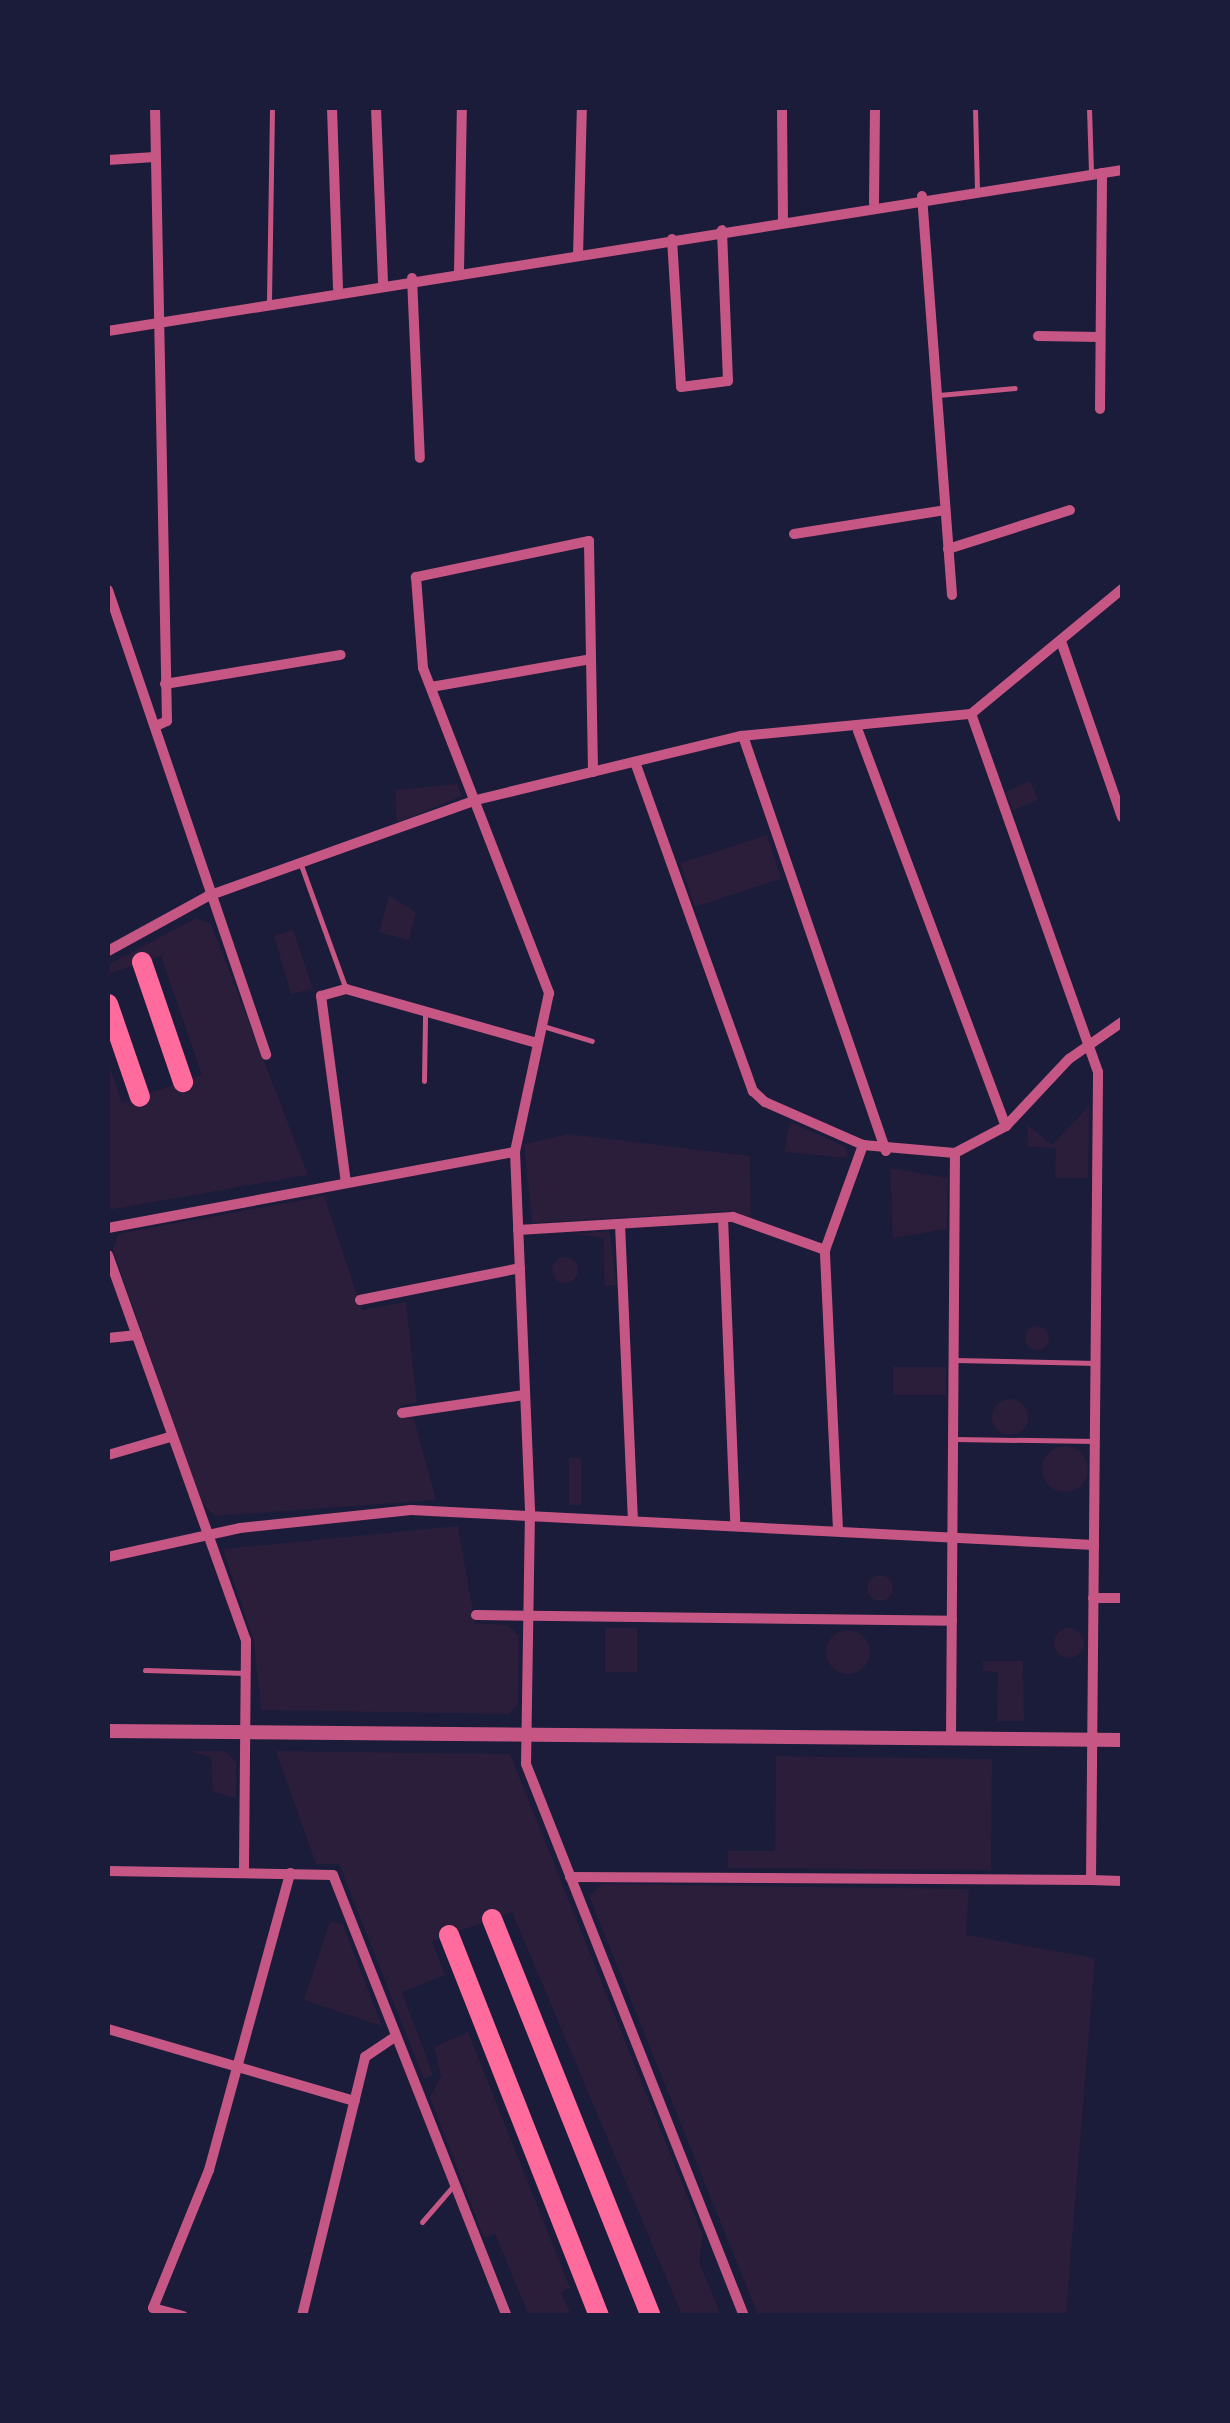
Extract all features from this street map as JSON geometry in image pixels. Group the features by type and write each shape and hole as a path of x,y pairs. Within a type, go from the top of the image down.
{"highway":[{"path":"142,962 183,1082"},
{"path":"108,1004 140,1097"},
{"path":"492,1920 651,2316"},
{"path":"449,1935 599,2316"}],"street":[{"path":"155,108 167,721 156,726"},
{"path":"332,108 338,288"},
{"path":"376,108 383,282"},
{"path":"459,272 462,108"},
{"path":"578,256 582,108"},
{"path":"782,108 783,220"},
{"path":"874,203 875,108"},
{"path":"108,160 155,157"},
{"path":"108,331 338,288 578,256 874,203 1122,170"},
{"path":"1097,174 1100,409"},
{"path":"922,196 952,595"},
{"path":"672,239 681,388 728,382 722,230"},
{"path":"412,278 420,458"},
{"path":"1038,336 1100,337"},
{"path":"794,534 944,510"},
{"path":"948,549 1070,510"},
{"path":"593,772 589,541 416,577 431,687 549,994 515,1152 530,1511 526,1764 744,2316"},
{"path":"108,951 208,896 476,800 743,736 858,731 971,714 1062,644 1122,589"},
{"path":"108,590 156,726 208,896 266,1055"},
{"path":"1062,644 1122,816"},
{"path":"165,684 341,655"},
{"path":"431,687 591,659"},
{"path":"971,714 1098,1072 1091,1880"},
{"path":"858,731 1006,1126"},
{"path":"743,736 886,1151"},
{"path":"635,762 753,1092 863,1145 886,1151 955,1153 1006,1126 1087,1047 1122,1022"},
{"path":"346,1183 321,996 346,988 425,1014 536,1043"},
{"path":"838,1530 826,1250 863,1145"},
{"path":"108,1228 515,1152"},
{"path":"951,1738 955,1153"},
{"path":"518,1230 723,1218 826,1250"},
{"path":"723,1218 735,1523"},
{"path":"620,1224 633,1517"},
{"path":"108,1254 170,1437 246,1640 244,1872"},
{"path":"360,1300 520,1268"},
{"path":"108,1338 137,1335"},
{"path":"402,1412 524,1395"},
{"path":"108,1455 170,1437"},
{"path":"108,1557 206,1534 412,1510 530,1511 1094,1545"},
{"path":"1093,1598 1122,1598"},
{"path":"476,1615 952,1621"},
{"path":"108,1730 1122,1740"},
{"path":"108,1871 333,1875 507,2316"},
{"path":"182,2316 151,2312 209,2170 290,1874"},
{"path":"570,1877 1122,1880"},
{"path":"108,2029 355,2101"},
{"path":"302,2316 370,2050 395,2036"}],"lane":[{"path":"269,300 272,108"},
{"path":"975,108 977,188"},
{"path":"1089,108 1097,174"},
{"path":"936,395 1015,388"},
{"path":"301,865 346,988"},
{"path":"424,1080 425,1014"},
{"path":"541,1026 592,1041"},
{"path":"954,1360 1096,1362"},
{"path":"954,1439 1095,1441"},
{"path":"144,1670 246,1673"},
{"path":"422,2222 454,2185"},
{"path":"1122,2288 1122,2302"}],"shaded area":[{"path":"1030,781 1038,799 1013,810 1005,792"},
{"path":"457,784 462,796 397,823 395,790"},
{"path":"767,835 781,879 695,907 680,863"},
{"path":"389,896 416,912 409,940 379,932"},
{"path":"196,918 211,924 308,1175 108,1210 108,1061 122,1103 202,1075 161,956 108,974 108,965"},
{"path":"293,930 313,989 291,994 274,936"},
{"path":"1089,1106 1088,1178 1055,1178 1056,1148 1028,1147 1027,1125 1052,1145"},
{"path":"790,1122 846,1147 848,1158 784,1152"},
{"path":"568,1134 750,1156 751,1218 730,1211 532,1223 524,1144"},
{"path":"890,1168 948,1178 947,1229 893,1238"},
{"path":"324,1196 362,1310 406,1302 417,1402 399,1406 414,1419 436,1500 215,1516 201,1502 113,1250 118,1234"},
{"path":"609,1231 617,1285 605,1286 603,1238 572,1234"},
{"path":"565,1257 574,1261 578,1270 574,1279 565,1283 556,1279 552,1270 556,1261"},
{"path":"1037,1326 1046,1329 1046,1347 1037,1350 1028,1347 1025,1338 1028,1329"},
{"path":"893,1367 946,1367 946,1395 893,1395"},
{"path":"1010,1399 1023,1404 1028,1417 1023,1430 1010,1435 997,1430 992,1417 997,1404"},
{"path":"1065,1446 1081,1453 1088,1469 1081,1485 1065,1492 1049,1485 1042,1469 1049,1453"},
{"path":"569,1458 581,1458 581,1505 569,1505"},
{"path":"458,1526 475,1623 508,1625 519,1636 518,1704 509,1714 261,1710 254,1641 223,1549"},
{"path":"880,1575 889,1579 893,1588 889,1597 880,1601 871,1597 867,1588 871,1579"},
{"path":"605,1628 637,1628 637,1672 605,1672"},
{"path":"1069,1628 1080,1632 1084,1643 1080,1654 1069,1658 1058,1654 1054,1643 1058,1632"},
{"path":"848,1630 864,1636 870,1652 864,1668 848,1674 832,1668 826,1652 832,1636"},
{"path":"983,1661 1023,1661 1024,1721 997,1721 998,1672 983,1671"},
{"path":"188,1751 225,1751 236,1762 236,1798 213,1792 211,1757"},
{"path":"276,1751 510,1754 703,2236 699,2262 721,2315 682,2315 512,1912 432,1941 445,1975 402,1992 433,2075 424,2079 339,1864 316,1864"},
{"path":"776,1756 992,1759 991,1870 728,1868 728,1851 775,1851"},
{"path":"602,1884 969,1889 966,1935 1095,1958 1066,2315 758,2315 589,1896"},
{"path":"330,1921 343,1925 382,2026 304,2000"},
{"path":"468,2032 570,2288 561,2292 571,2315 529,2315 495,2234 484,2238 430,2097 441,2076 434,2047"}]}
